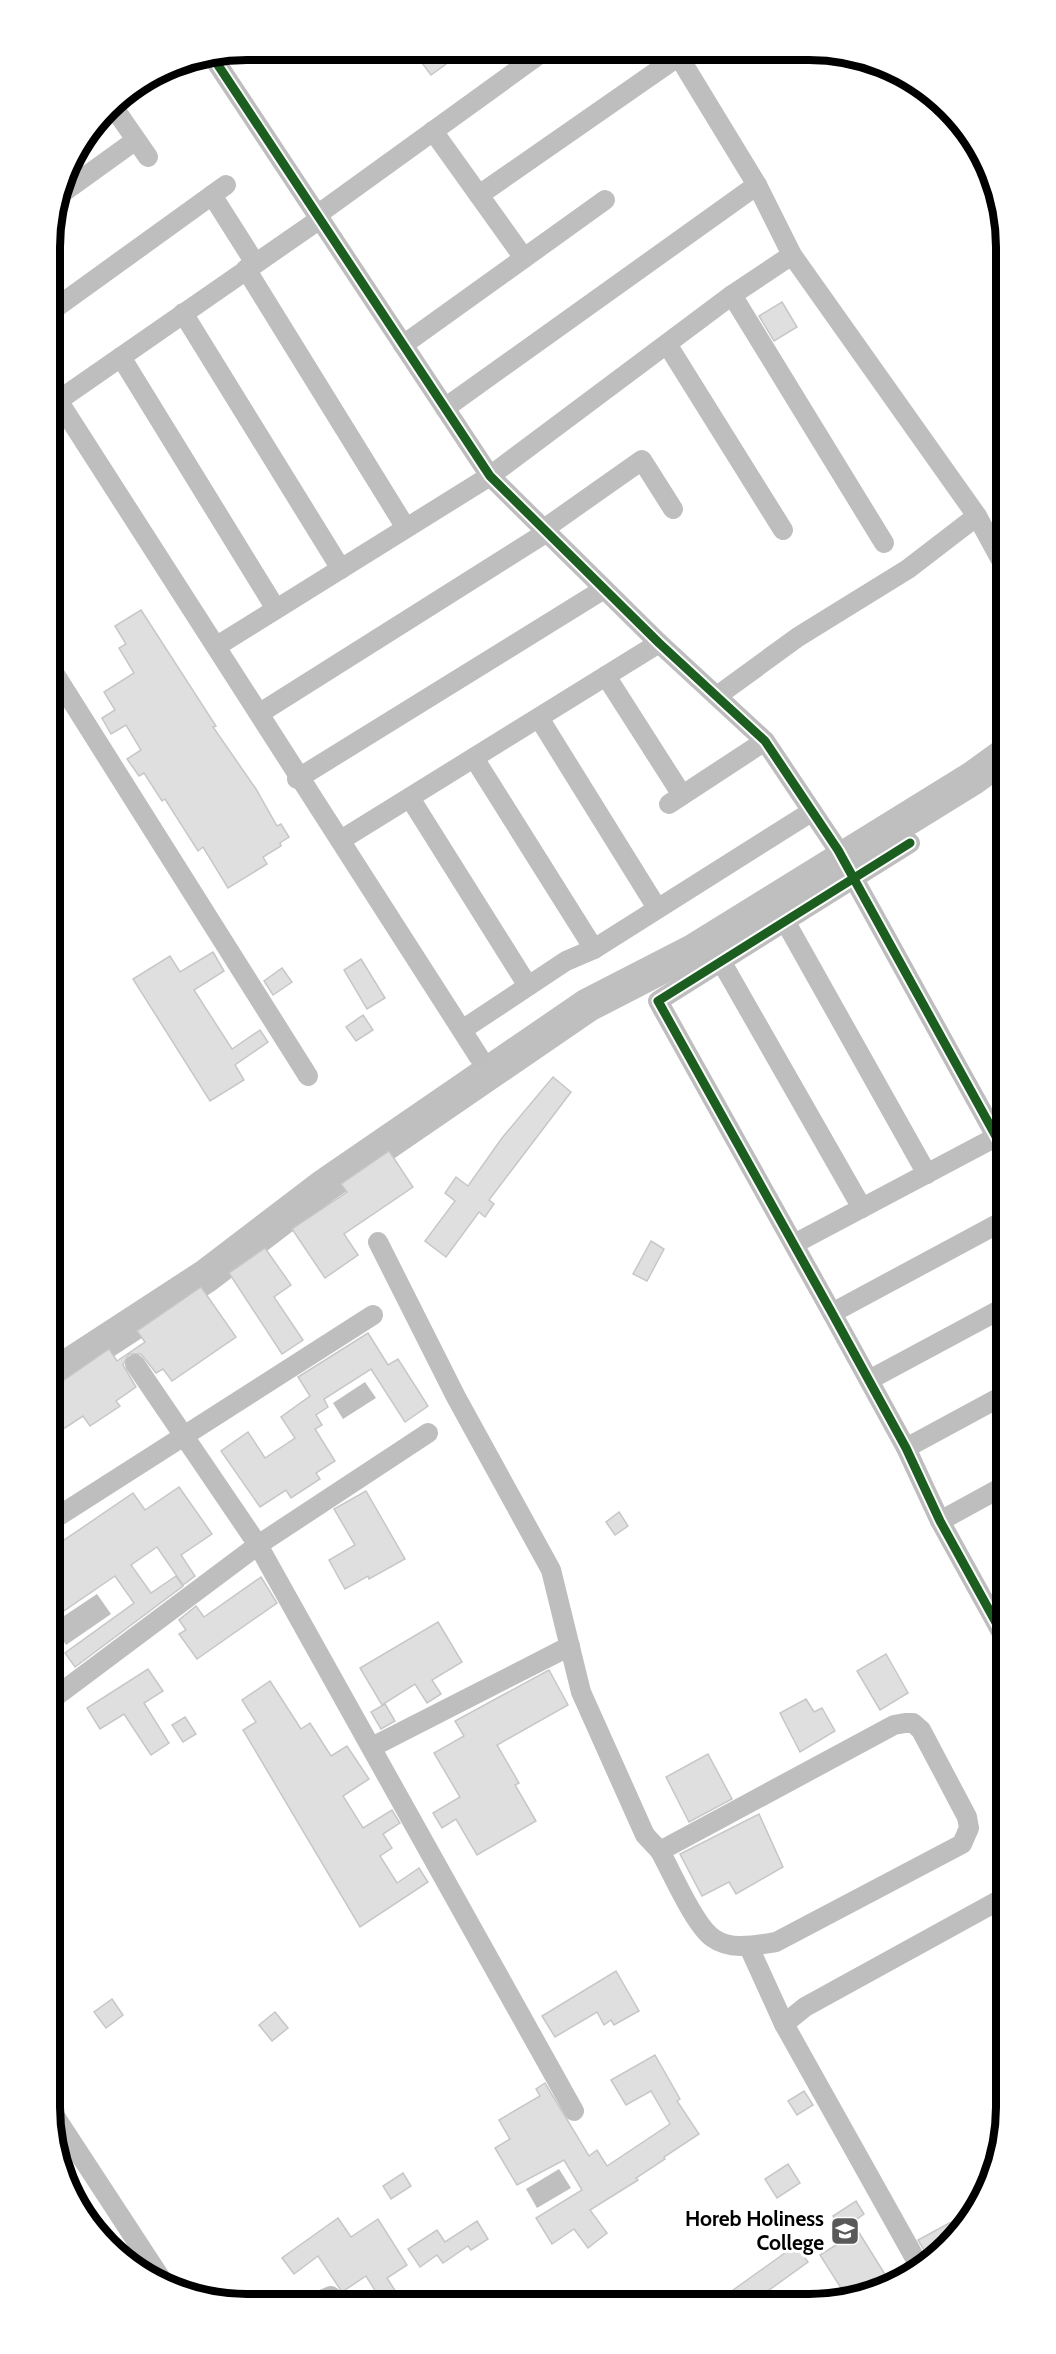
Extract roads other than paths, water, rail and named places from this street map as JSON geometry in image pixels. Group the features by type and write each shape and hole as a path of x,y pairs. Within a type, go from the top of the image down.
{"street":[{"path":"60,391 121,357 251,266 532,60"},
{"path":"479,195 669,60"},
{"path":"681,60 758,185 792,255 977,516 996,551"},
{"path":"217,63 490,476 659,643 765,741 838,850 996,1136"},
{"path":"117,113 148,157"},
{"path":"433,131 524,258"},
{"path":"70,188 136,140"},
{"path":"445,408 758,185"},
{"path":"60,305 219,190 251,266 406,528"},
{"path":"403,345 605,200"},
{"path":"217,646 490,476 732,295 792,255"},
{"path":"732,295 884,543"},
{"path":"183,313 340,569"},
{"path":"667,344 783,530"},
{"path":"121,357 276,609"},
{"path":"60,403 479,1057"},
{"path":"260,713 546,531 642,460 674,509"},
{"path":"717,696 798,637 908,569 977,516"},
{"path":"299,778 604,588"},
{"path":"341,840 659,643"},
{"path":"606,676 675,799 765,741"},
{"path":"60,682 308,1076"},
{"path":"538,718 657,908"},
{"path":"474,758 594,949"},
{"path":"410,798 528,986"},
{"path":"462,1030 566,961 594,949 811,812"},
{"path":"910,843 852,874 785,921 657,1001 869,1380 906,1448 940,1521 996,1622"},
{"path":"785,921 927,1173"},
{"path":"721,961 862,1208"},
{"path":"794,1244 927,1173 996,1145"},
{"path":"832,1313 996,1225"},
{"path":"378,1242 456,1397 551,1570 581,1692 645,1835 660,1851 699,1922 712,1938 726,1944 749,1947 776,1942 962,1844 969,1828 967,1817 917,1726 905,1723 894,1725 660,1851"},
{"path":"869,1380 996,1312"},
{"path":"60,1515 183,1434 373,1315"},
{"path":"135,1364 258,1545 574,2111"},
{"path":"906,1448 996,1399"},
{"path":"60,1693 258,1545 428,1433"},
{"path":"940,1521 996,1491"},
{"path":"372,1747 570,1646"},
{"path":"784,2024 805,2007 996,1902"},
{"path":"749,1947 784,2024 916,2260"},
{"path":"62,2127 155,2269"}],"waterway":[{"path":"60,1371 206,1276 324,1186 588,1005 695,950 973,778 996,761"}],"place":[{"name":"Horeb Holiness College","path":"845,2231"}]}
